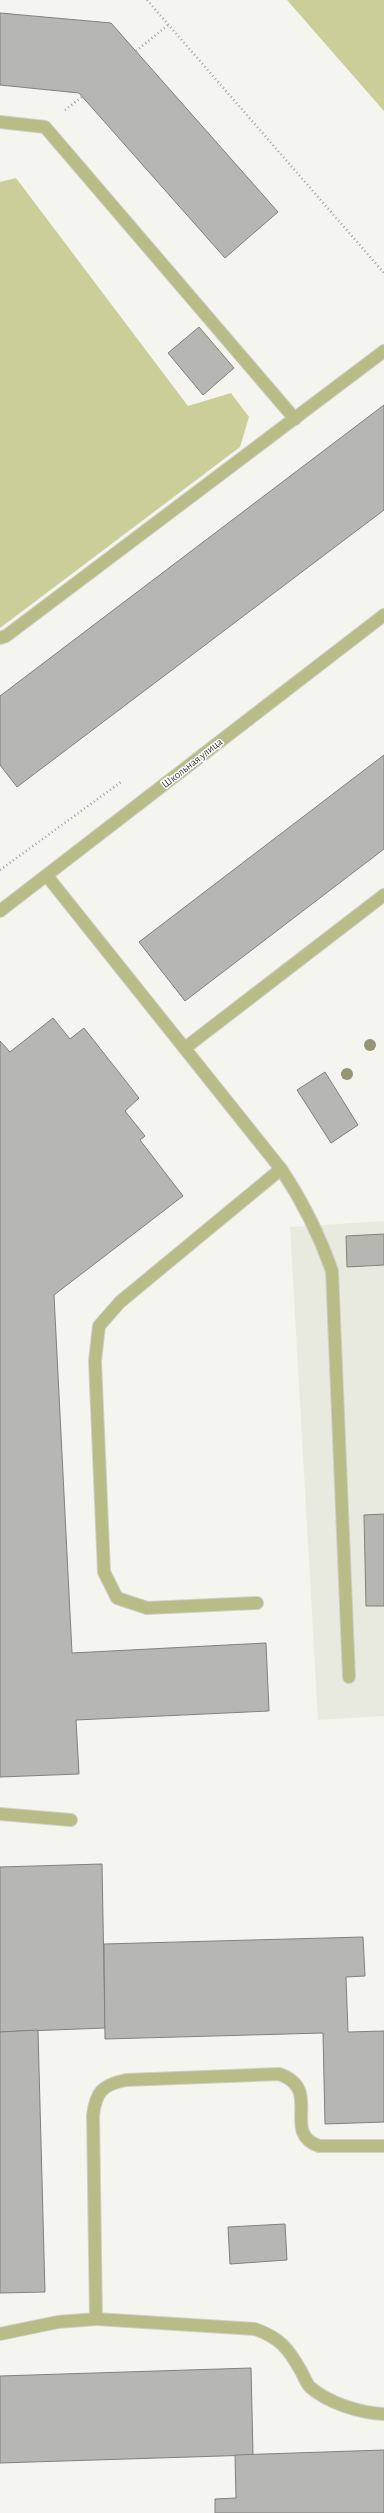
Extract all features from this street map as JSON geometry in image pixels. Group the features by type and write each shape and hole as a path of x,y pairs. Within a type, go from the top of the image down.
{"street":[{"path":"0,122 45,127 294,419"},
{"path":"0,638 6,636 384,351"},
{"name":"Школьная улица","path":"0,911 384,615"},
{"path":"47,876 281,1169 300,1199 319,1234 332,1271 349,1677"},
{"path":"185,1048 384,895"},
{"path":"257,1603 147,1608 117,1598 104,1572 95,1361 99,1326 120,1302 281,1169"},
{"path":"0,1814 71,1820"},
{"path":"96,2319 93,2115 95,2099 102,2090 113,2083 126,2080 279,2074 292,2078 300,2090 302,2132 311,2144 319,2146 384,2146"},
{"path":"0,2334 58,2322 96,2319 256,2329 274,2335 284,2346 309,2386 327,2398 350,2408 384,2414"}],"path":[{"path":"147,0 384,273"},
{"path":"136,51 168,25"}],"shaded area":[{"path":"384,1221 384,1716 318,1720 290,1227"}],"green space":[{"path":"287,0 384,0 384,111"},
{"path":"16,178 188,406 231,393 249,417 240,447 0,628 0,182"}],"building":[{"path":"0,13 111,23 278,212 225,258 79,93 0,85"},
{"path":"199,327 234,368 203,395 168,353"},
{"path":"384,405 384,510 17,787 0,765 0,696"},
{"path":"384,755 384,849 185,1001 139,942"},
{"path":"53,1018 70,1039 84,1028 139,1098 125,1111 145,1136 140,1140 183,1196 54,1295 72,1653 266,1643 269,1711 76,1720 79,1774 0,1777 0,1041 10,1052"},
{"path":"325,1072 358,1125 331,1143 297,1090"},
{"path":"384,1234 384,1265 347,1267 346,1236"},
{"path":"384,1514 384,1606 366,1606 364,1515"},
{"path":"102,1864 105,2028 0,2032 0,1867"},
{"path":"363,1937 365,1976 346,1977 348,2032 384,2031 384,2122 325,2124 323,2033 105,2039 104,1944"},
{"path":"38,2030 45,2292 0,2293 0,2032"},
{"path":"285,2224 287,2260 230,2264 228,2227"},
{"path":"251,2368 253,2455 0,2463 0,2376"},
{"path":"384,2450 384,2513 215,2513 215,2499 236,2498 235,2455"}]}
